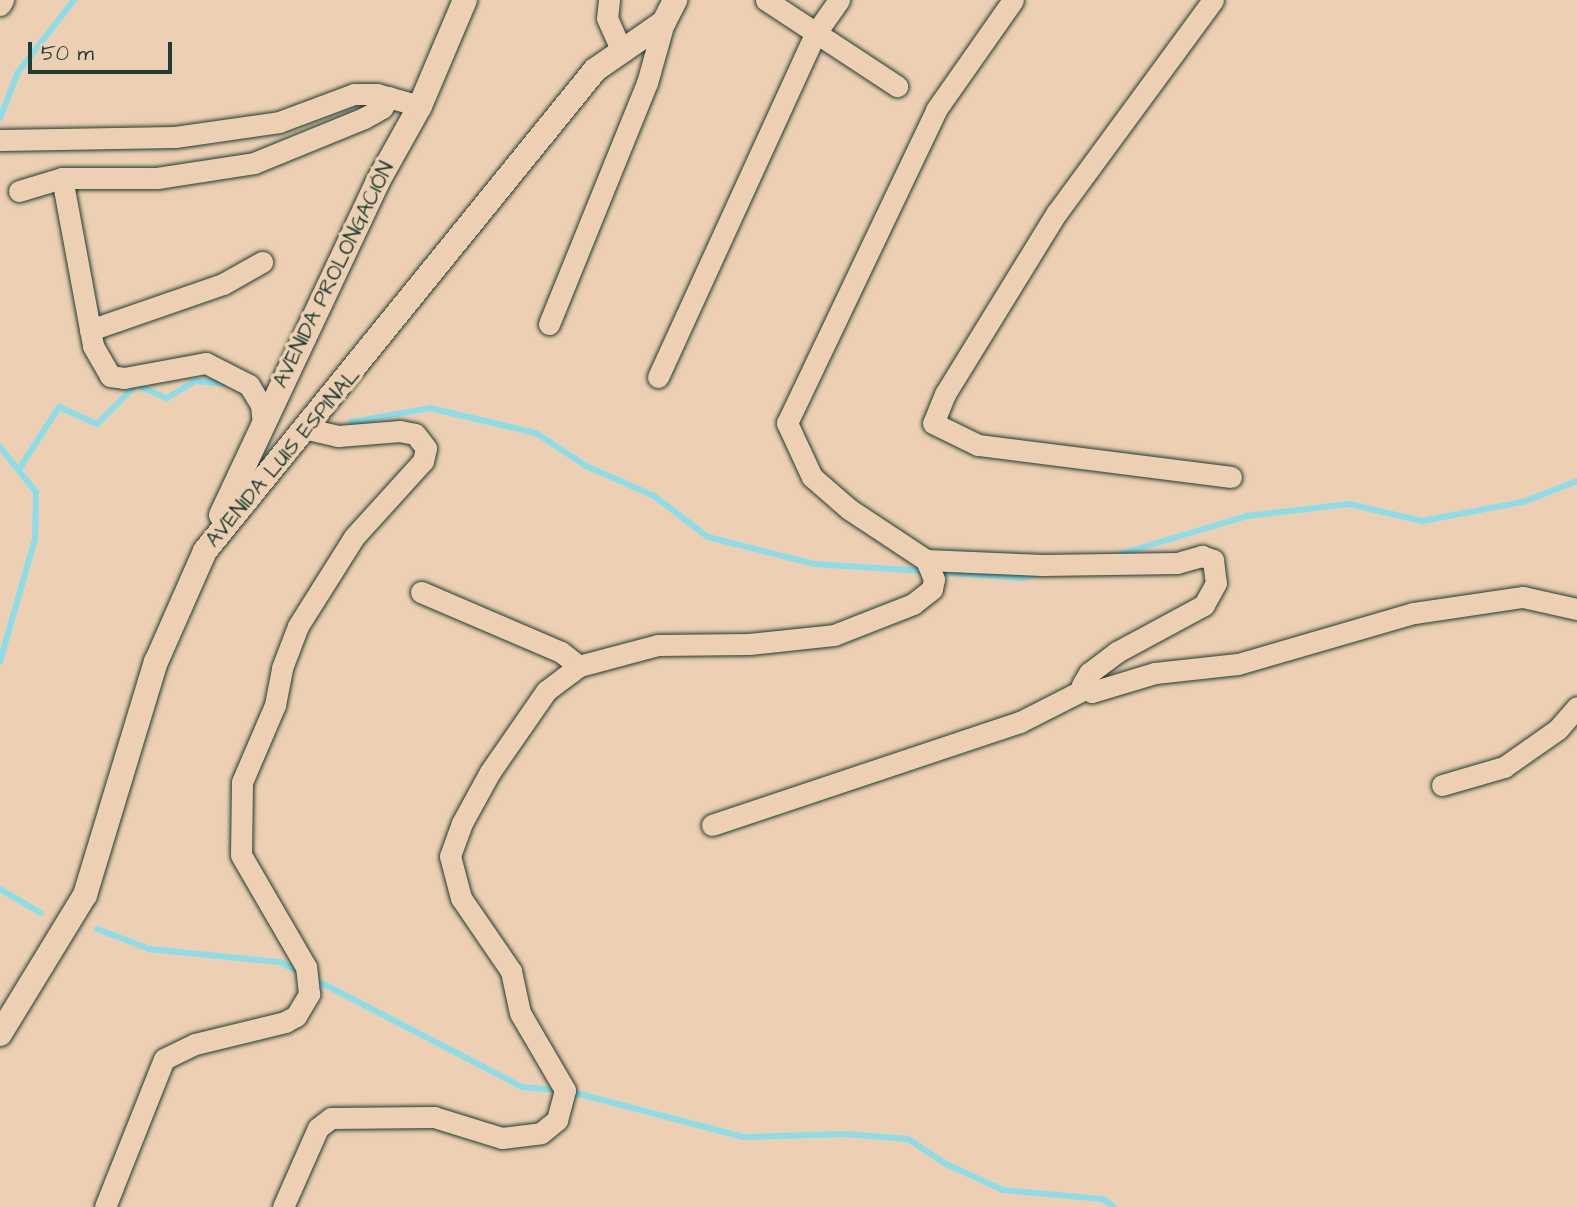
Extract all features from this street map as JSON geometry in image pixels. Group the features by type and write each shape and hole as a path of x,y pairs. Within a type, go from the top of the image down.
{"street":[{"path":"0,5 4,0"},
{"name":"AVENIDA PROLONGACIÓN","path":"205,551 377,183 420,106 465,0"},
{"path":"609,0 607,18 622,52"},
{"path":"766,0 897,86"},
{"path":"658,377 815,34 839,0"},
{"path":"712,825 1020,722 1084,689 1089,673 1117,652 1203,605 1216,583 1213,560 1202,556 1177,563 1042,565 926,560 830,495 799,455 787,423 936,110 1013,0"},
{"path":"1213,0 1057,212 946,394 933,423 978,445 1231,477"},
{"path":"549,324 647,83 670,11"},
{"name":"AVENIDA LUIS ESPINAL","path":"0,1034 85,895 156,662 205,551 307,429 595,71 670,11"},
{"path":"0,140 175,137 279,122 354,94 389,97 420,106"},
{"path":"19,191 62,178 157,178 254,163 364,118 382,108 389,97"},
{"path":"62,178 90,330 100,363 110,376 206,363 249,385 261,405 263,423"},
{"path":"90,330 223,285 262,262"},
{"path":"105,1207 164,1059 195,1044 285,1022 296,1016 310,994 306,967 242,855 242,782 275,705 282,668 298,626 354,537 423,461 426,448 415,435 400,431 338,436 307,429"},
{"path":"283,1207 318,1128 331,1118 434,1117 502,1138 541,1133 557,1120 565,1090 520,1013 511,971 461,898 450,856 462,823 515,731 546,691 579,666 659,645 749,644 834,635 925,599 934,579 926,560"},
{"path":"422,592 561,652 579,666"},
{"path":"1084,689 1092,692 1155,673 1238,664 1388,618 1440,609 1523,597 1577,609"},
{"path":"1442,785 1504,767 1558,729 1577,707"}],"waterway":[{"path":"0,118 18,72 74,0"},
{"path":"19,469 59,407 97,424 136,385 167,398 195,381 230,384"},
{"path":"351,422 430,408 536,433 586,466 654,496 708,537 814,564 925,571"},
{"path":"0,447 36,492 35,539 0,661"},
{"path":"1117,555 1247,516 1349,504 1422,521 1523,502 1577,481"},
{"path":"937,572 1022,578 1039,574"},
{"path":"0,889 41,913"},
{"path":"97,929 149,949 280,962 302,973"},
{"path":"312,978 522,1087 558,1090"},
{"path":"568,1091 743,1137 844,1134 908,1139 946,1164 1003,1190 1103,1199 1114,1207"}]}
